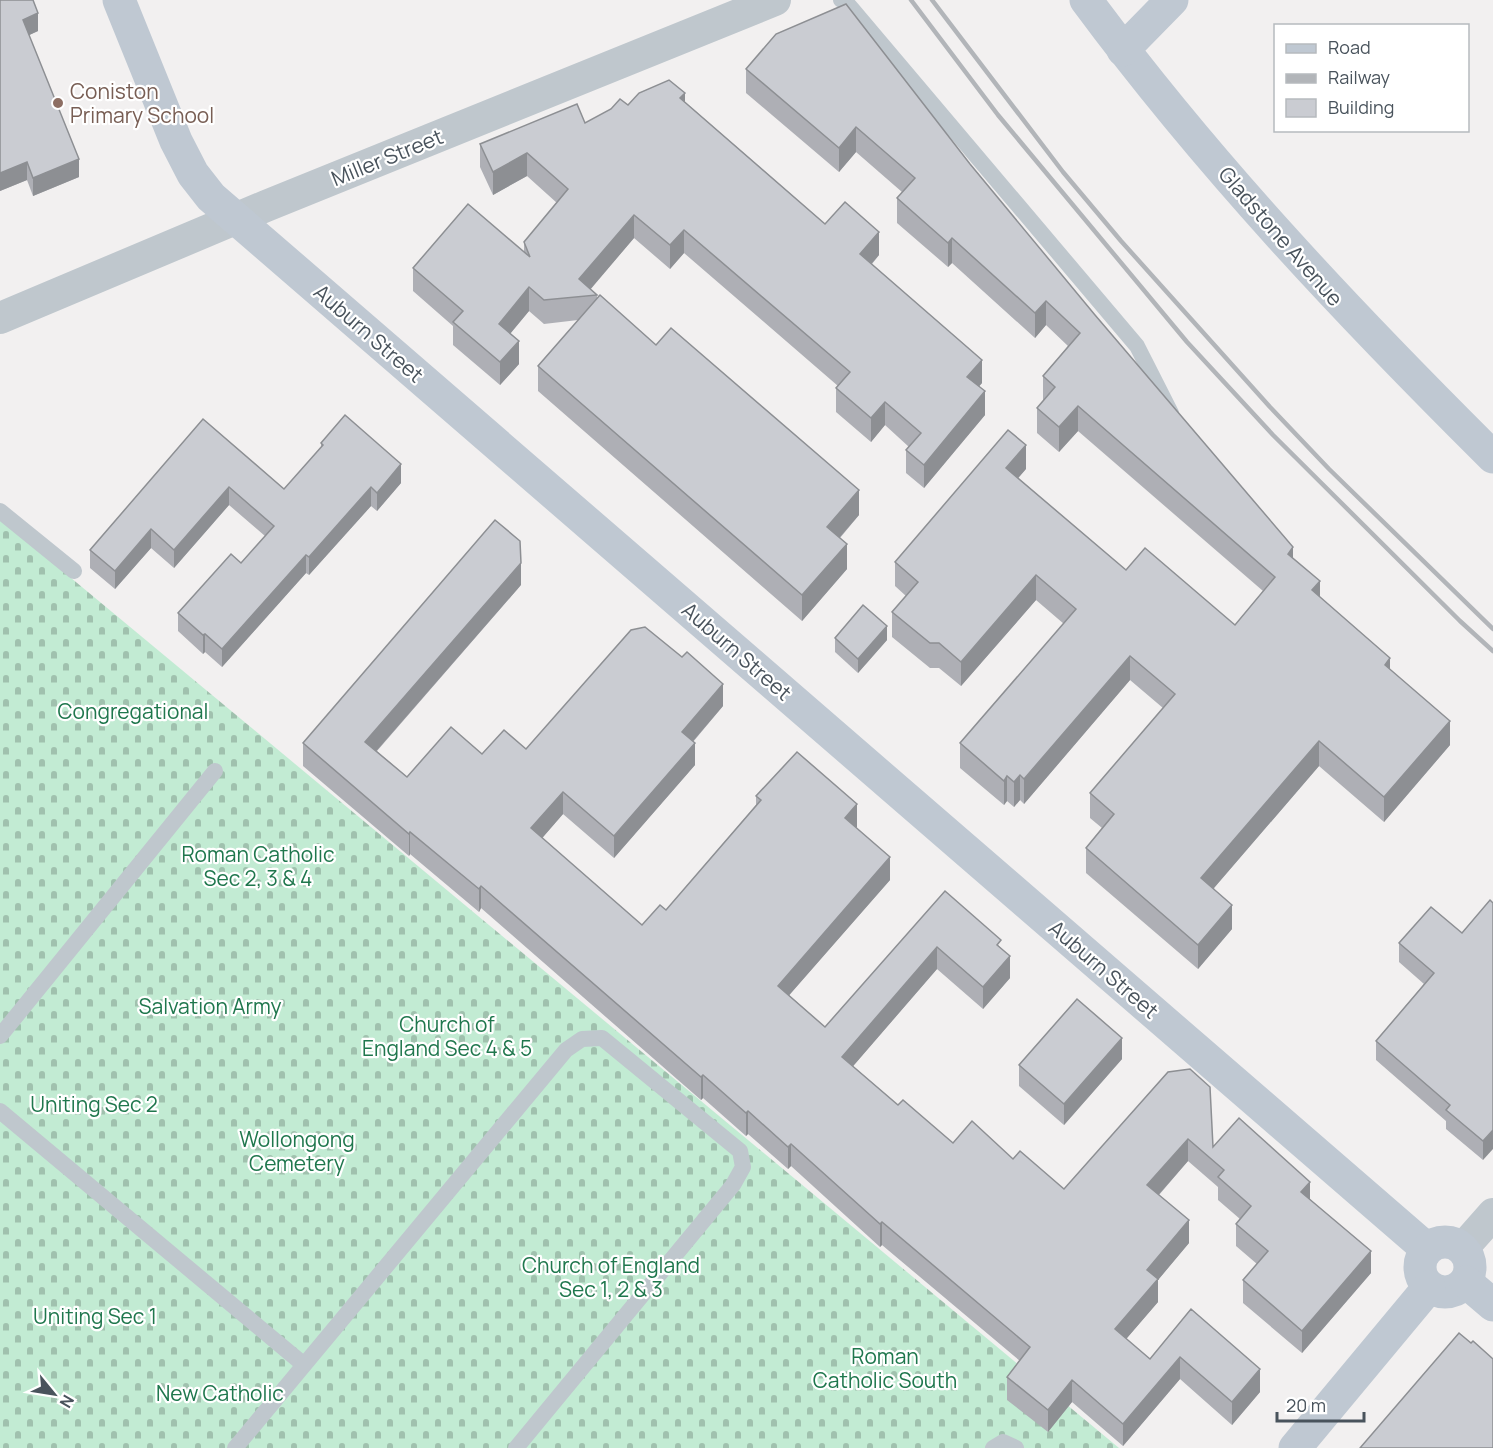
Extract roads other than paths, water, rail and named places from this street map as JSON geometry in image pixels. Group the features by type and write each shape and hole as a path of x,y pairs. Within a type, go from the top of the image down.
{"street":[{"name":"Auburn Street","path":"118,0 176,141 193,174 211,197 1427,1249"},
{"name":"Miller Street","path":"0,318 776,0"},
{"name":"Gladstone Avenue","path":"1086,0 1123,50 1310,270 1397,362 1493,457"},
{"path":"1123,50 1172,0"},
{"path":"1463,1248 1493,1214"},
{"path":"1442,1242 1451,1242 1463,1248 1471,1266 1466,1282 1460,1288 1444,1293 1429,1287 1423,1280 1420,1264 1427,1249 1442,1242"},
{"path":"1466,1282 1493,1305"},
{"path":"1295,1448 1429,1287"}],"lane":[{"path":"841,0 852,9 1137,346 1174,419"},
{"path":"0,511 74,571"},
{"path":"0,1036 215,771"},
{"path":"235,1448 566,1050 582,1039 602,1038 740,1151 743,1167 733,1185 516,1448"},
{"path":"0,1111 303,1364"},
{"path":"993,1448 1004,1442 1016,1448"}],"railway":[{"path":"911,0 998,115 1187,342 1273,435 1493,651"},
{"path":"932,0 1063,172 1121,241 1270,407 1329,469 1493,629"}],"place":[{"name":"Coniston Primary School","path":"58,103"}],"park label":[{"name":"Congregational","path":"133,711"},
{"name":"Roman Catholic Sec 2, 3 & 4","path":"258,866"},
{"name":"Salvation Army","path":"210,1006"},
{"name":"Church of England Sec 4 & 5","path":"447,1036"},
{"name":"Uniting Sec 2","path":"94,1104"},
{"name":"Wollongong Cemetery","path":"297,1151"},
{"name":"Church of England Sec 1, 2 & 3","path":"611,1277"},
{"name":"Uniting Sec 1","path":"95,1316"},
{"name":"Roman Catholic South","path":"885,1368"},
{"name":"New Catholic","path":"220,1393"}]}
